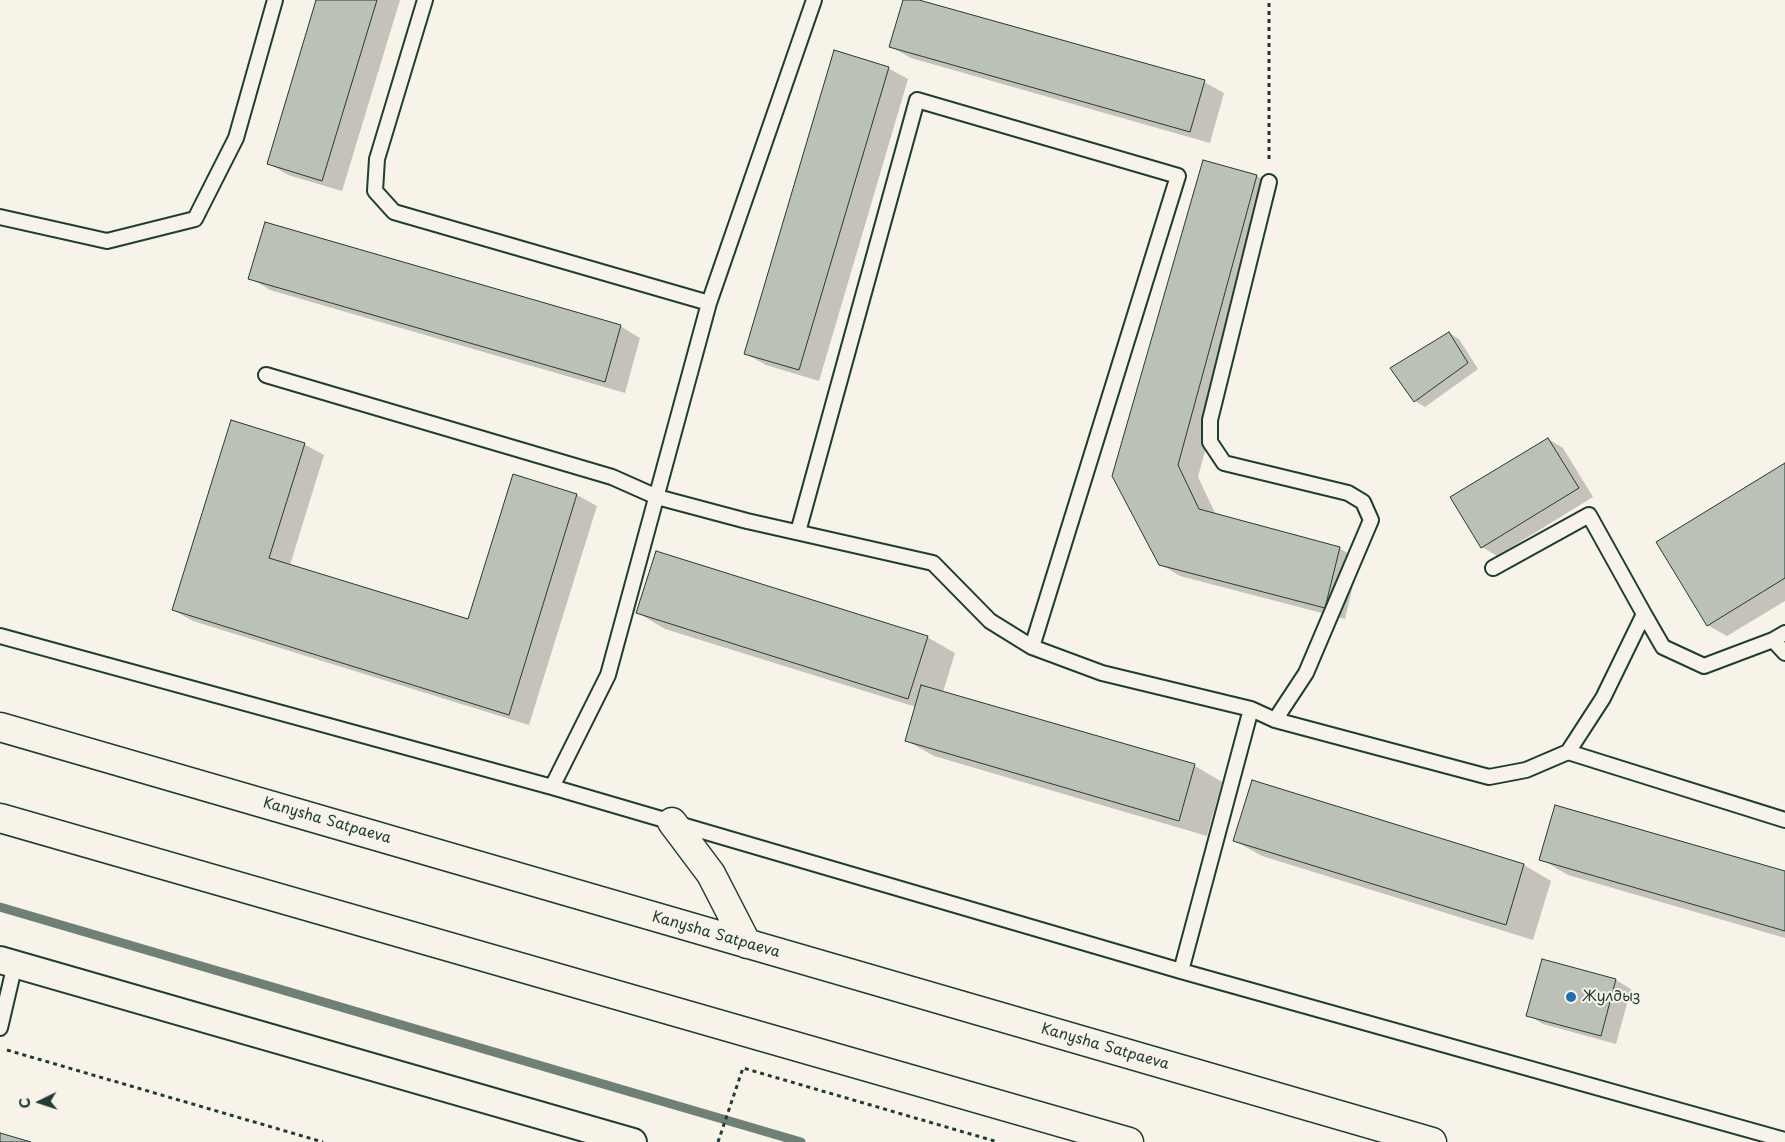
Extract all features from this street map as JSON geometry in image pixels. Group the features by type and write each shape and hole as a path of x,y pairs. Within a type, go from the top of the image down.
{"main road":[{"name":"Kanysha Satpaeva","path":"0,727 1432,1142"},
{"path":"0,818 1129,1142"},
{"path":"672,822 711,874 747,944"}],"street":[{"path":"8,962 633,1142"}],"lane":[{"path":"0,217 107,241 195,219 236,138 275,0"},
{"path":"425,0 377,159 375,191 394,212 709,303"},
{"path":"552,787 608,675 709,303 814,0"},
{"path":"798,532 917,100 1178,176 1032,647"},
{"path":"1269,182 1210,420 1210,442 1224,463 1348,493 1363,502 1371,520 1306,673 1275,720"},
{"path":"266,375 612,477 656,497 932,563 990,621 1032,647 1102,673 1251,709 1275,720 1489,777 1526,770 1568,752 1603,698 1644,614"},
{"path":"1493,568 1590,515 1663,648 1704,666 1779,637 1785,653"},
{"path":"0,636 552,787 1181,971 1785,1140"},
{"path":"1181,971 1251,709"},
{"path":"1568,752 1785,820"},
{"path":"0,1028 8,962"}],"path":[{"path":"1269,182 1270,0"},
{"path":"0,1048 324,1142"},
{"path":"718,1142 744,1068 998,1142"}],"building":[{"path":"316,0 377,0 322,181 267,164"},
{"path":"903,0 919,0 1205,80 1190,132 889,47"},
{"path":"834,50 889,67 799,370 744,354"},
{"path":"1203,160 1257,175 1178,465 1199,509 1340,547 1325,608 1159,565 1112,476"},
{"path":"265,222 621,325 605,382 248,279"},
{"path":"1449,332 1468,363 1414,402 1390,368"},
{"path":"231,420 305,443 269,558 468,619 513,474 577,494 509,715 172,610"},
{"path":"1548,438 1579,488 1481,548 1450,497"},
{"path":"1785,463 1785,578 1707,626 1656,542"},
{"path":"656,551 928,636 908,699 636,613"},
{"path":"921,685 1195,764 1179,821 905,741"},
{"path":"1252,780 1524,864 1506,925 1233,841"},
{"path":"1555,805 1785,871 1785,931 1539,860"},
{"name":"Жулдыз","path":"1542,959 1616,979 1601,1036 1526,1016"},
{"path":"0,1133 31,1142 0,1142"}],"waterway":[{"path":"0,907 801,1142"}],"place":[{"name":"Жулдыз","path":"1571,997"}]}
